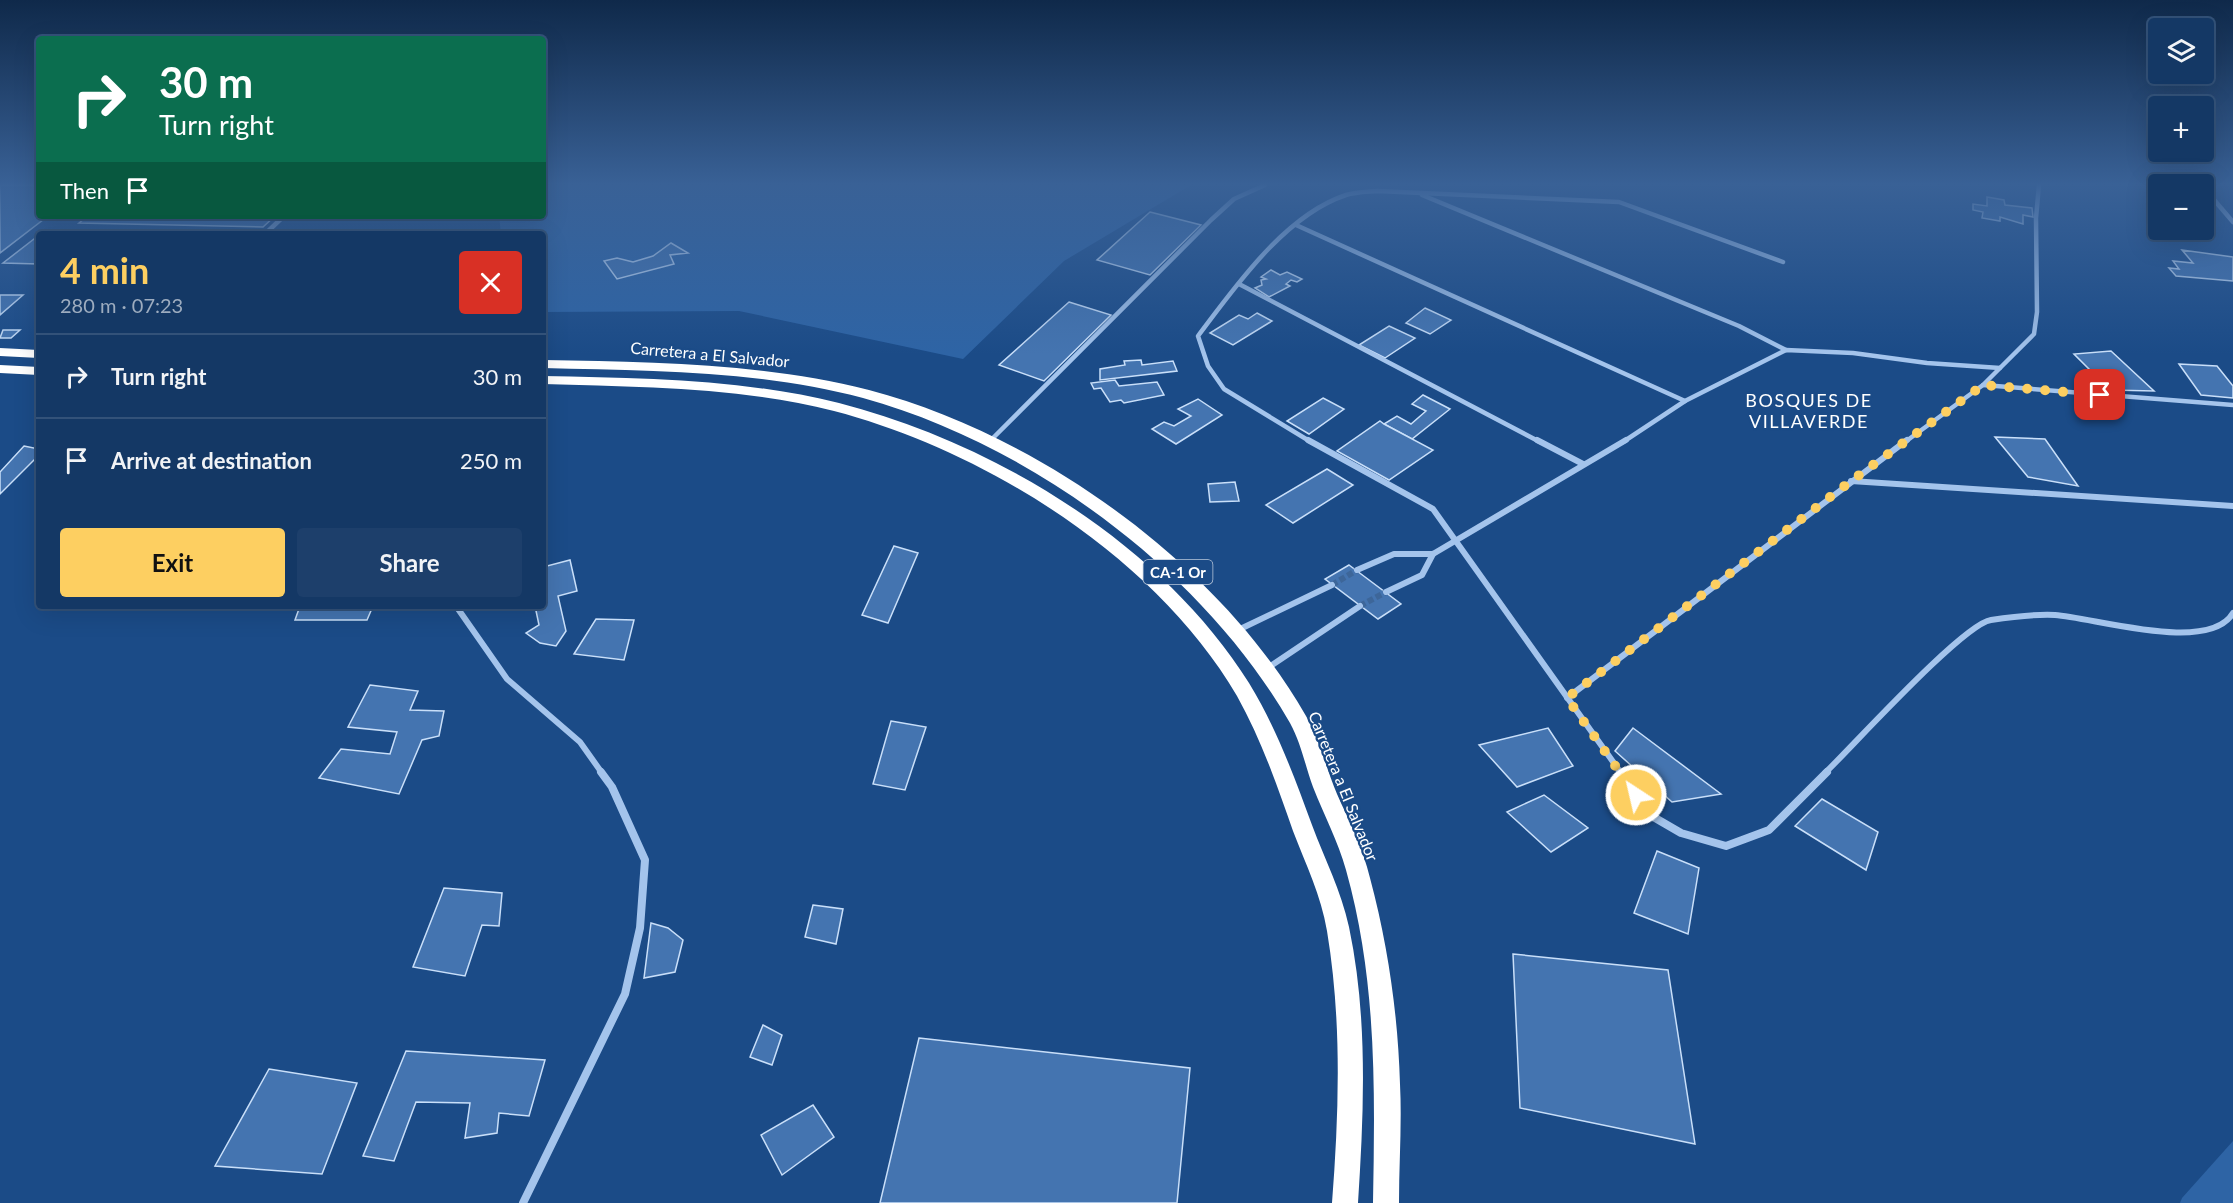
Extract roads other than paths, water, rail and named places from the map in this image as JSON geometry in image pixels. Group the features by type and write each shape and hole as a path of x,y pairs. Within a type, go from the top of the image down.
{"highway":[{"path":"0,352 36,354"},
{"name":"Carretera a El Salvador","path":"546,364 704,370 786,378 897,403 990,441 1055,475 1125,526 1191,584 1266,670 1306,734 1359,876 1377,963 1384,1026 1388,1087 1386,1203"},
{"path":"0,369 36,371"},
{"name":"Carretera a El Salvador","path":"546,380 693,387 778,395 837,407 888,424 967,455 1013,477 1105,541 1166,597 1230,671 1262,724 1282,766 1304,832 1328,888 1344,969 1349,1040 1351,1126 1345,1203"}],"street":[{"path":"990,441 1190,241"},
{"path":"1280,241 1239,284 1198,336 1208,366 1224,389 1268,418 1433,509 1447,522 1455,542 1650,815 1681,833 1726,846 1769,830 1953,644 1988,620 2054,615 2153,630 2203,632 2227,623 2233,613"},
{"path":"1332,241 1685,401"},
{"path":"1534,241 1739,326 1786,350 1853,353 1927,363 2000,368"},
{"path":"1726,241 1783,262"},
{"path":"1567,698 1851,481 1983,385 2034,334 2037,312 2036,241"},
{"path":"1239,284 1583,464"},
{"path":"1357,570 1394,554 1432,554 1648,427 1685,401 1786,350"},
{"path":"1983,385 2233,405"},
{"path":"1851,481 2233,506"},
{"path":"1386,592 1422,574 1432,554"},
{"path":"1234,632 1332,585"},
{"path":"1266,670 1360,606"},
{"path":"458,609 507,679 580,742 612,787 645,860 640,928 625,994 523,1203"}],"tunnel":[{"path":"1332,585 1357,570"},
{"path":"1360,606 1386,592"}],"district":[{"name":"BOSQUES DE VILLAVERDE","path":"1809,410"}]}
